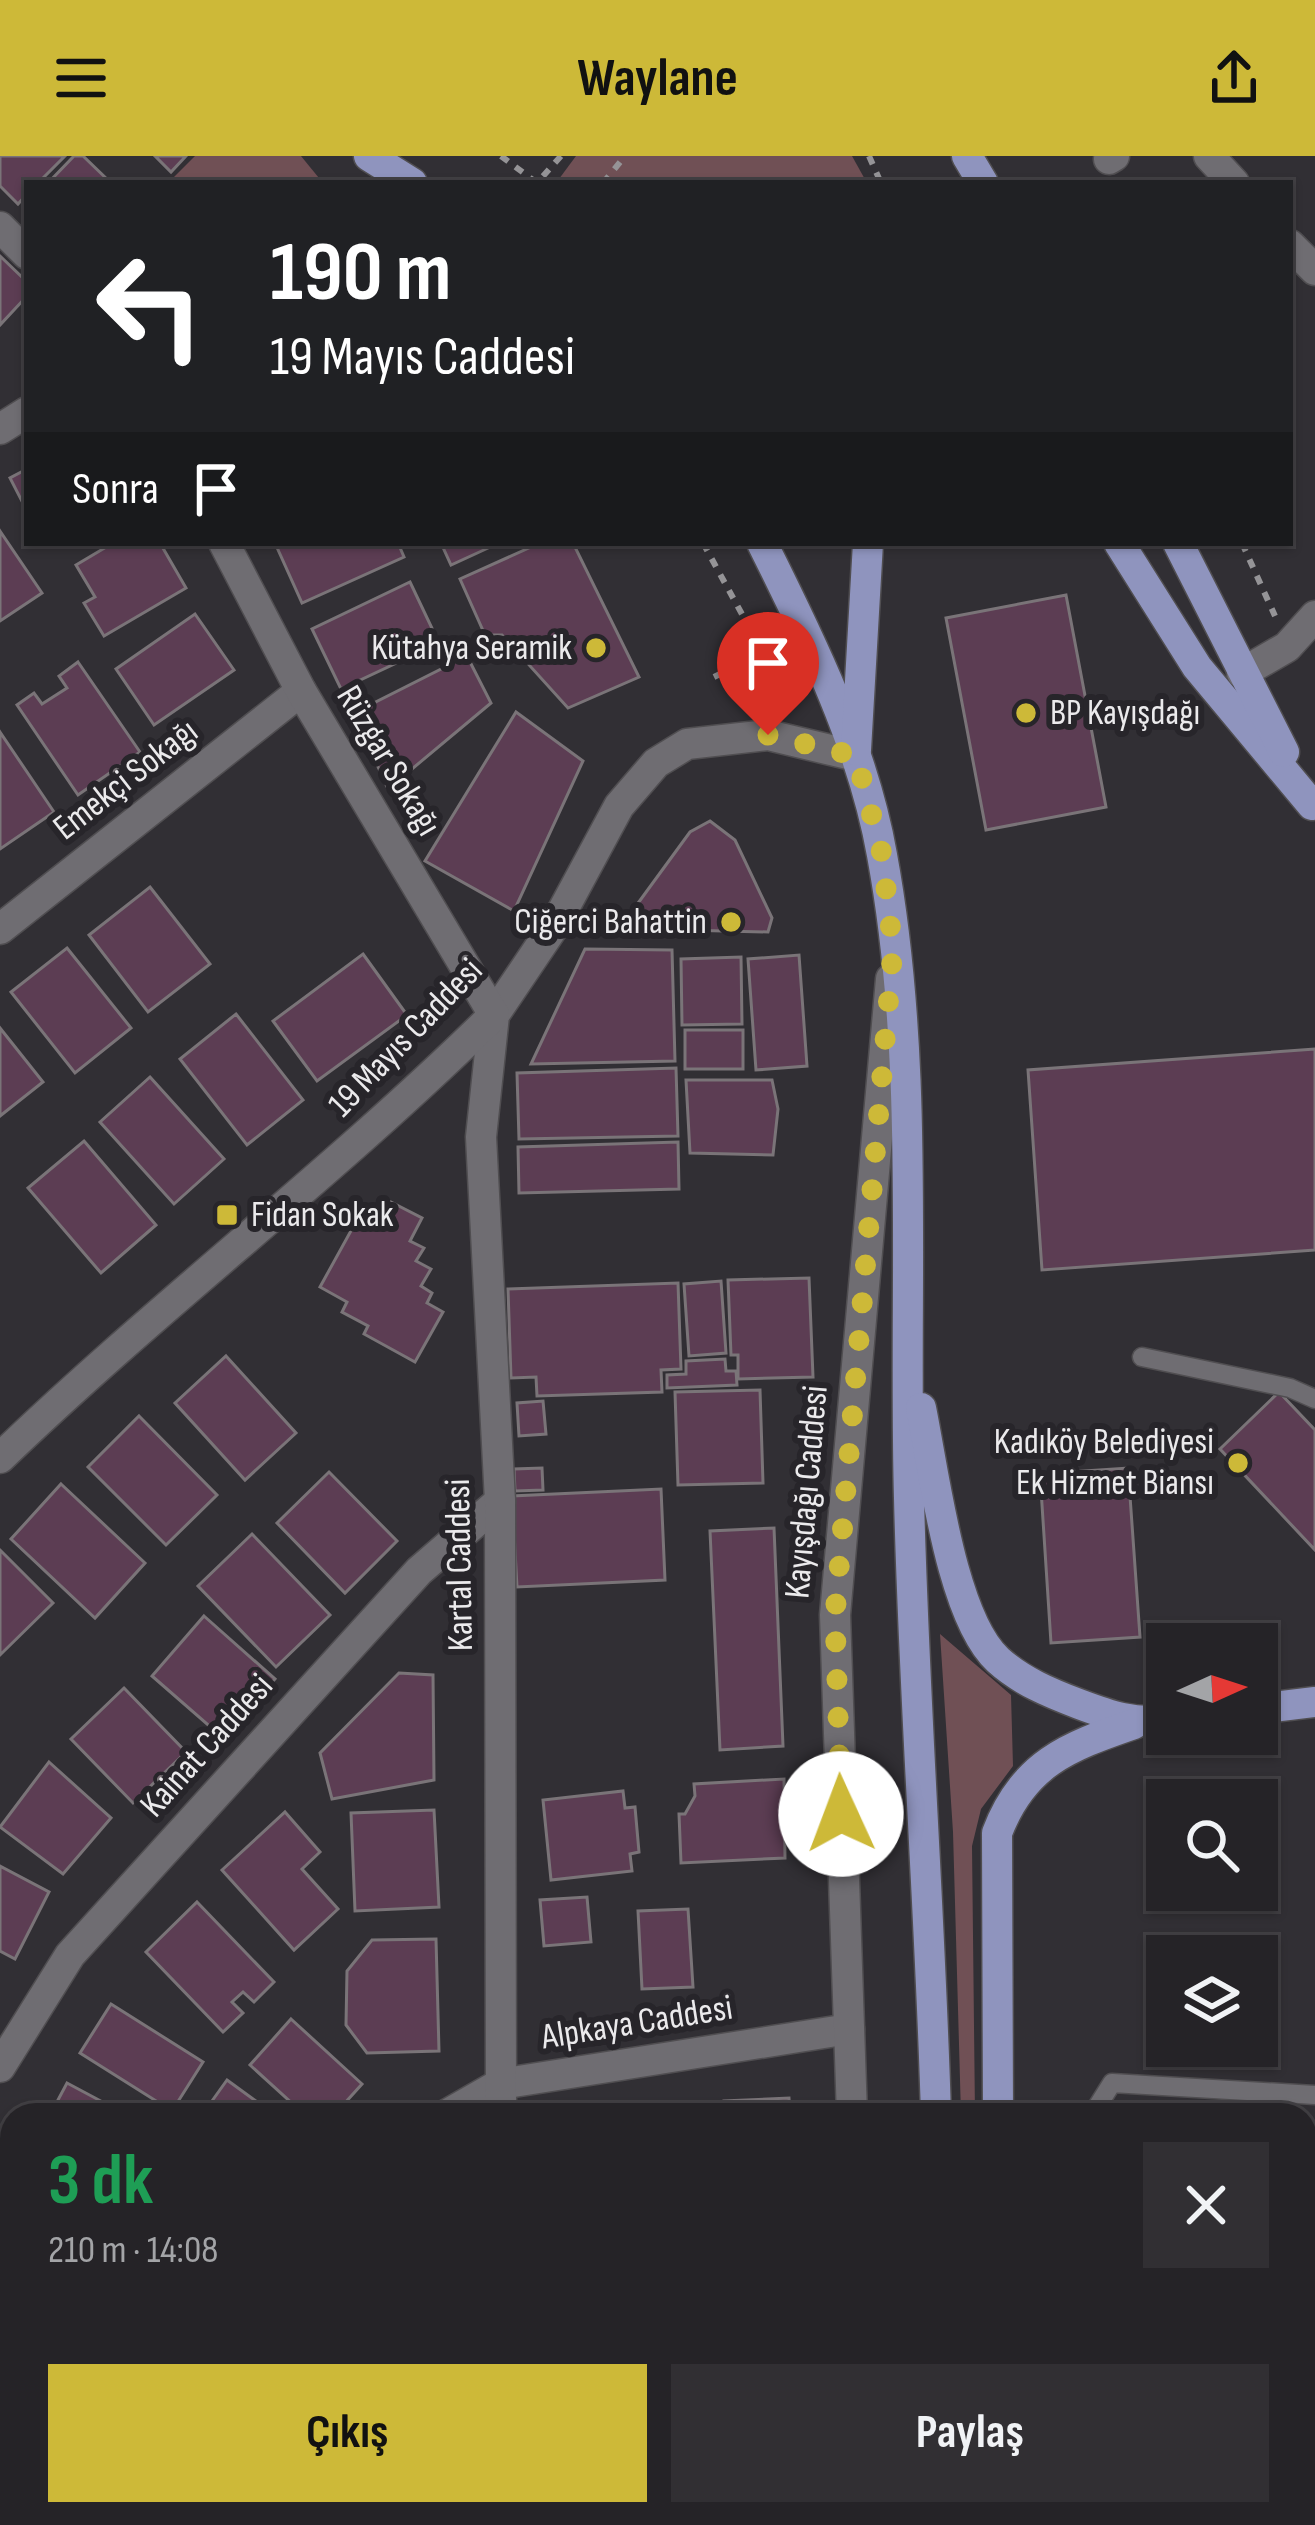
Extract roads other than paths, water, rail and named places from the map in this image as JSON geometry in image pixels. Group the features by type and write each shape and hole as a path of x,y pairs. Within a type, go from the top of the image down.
{"main road":[{"name":"Kayışdağı Caddesi","path":"763,546 856,756 882,854 893,949 905,1112 904,1319 915,1724 935,2103"},
{"path":"856,756 868,546"},
{"path":"1121,546 1196,667 1313,808"},
{"path":"1179,546 1313,808"},
{"path":"904,1319 950,1555 969,1609 995,1658 1044,1691 1134,1724"},
{"path":"1278,1706 1315,1702"},
{"path":"998,2103 997,1833 1011,1795 1050,1758 1146,1723"}],"street":[{"path":"1209,156 1231,180"},
{"path":"0,227 24,251"},
{"path":"1293,247 1315,270"},
{"name":"Rüzgar Sokağı","path":"226,546 301,691 494,1015"},
{"path":"1242,673 1287,647 1315,616"},
{"name":"Emekçi Sokağı","path":"0,929 301,691"},
{"name":"19 Mayıs Caddesi","path":"0,1458 208,1269 391,1117 494,1015 556,923 619,806 656,763 687,744 768,735 856,756"},
{"name":"Kayışdağı Caddesi","path":"851,2103 835,1615 893,949"},
{"name":"Kartal Caddesi","path":"494,1015 481,1137 500,1502 501,2100"},
{"name":"Kainat Caddesi","path":"0,2067 70,1955 419,1571 500,1502"},
{"name":"Alpkaya Caddesi","path":"501,2100 848,2029"}],"lane":[{"path":"1142,1357 1290,1388 1315,1399"},
{"path":"1100,2103 1112,2083 1315,2095"}],"place":[{"name":"Kütahya Seramik","path":"596,648"},
{"name":"BP Kayışdağı","path":"1026,713"},
{"name":"Ciğerci Bahattin","path":"731,922"},
{"name":"Fidan Sokak","path":"227,1215"},
{"name":"Kadıköy Belediyesi Ek Hizmet Biansı","path":"1238,1463"}]}
